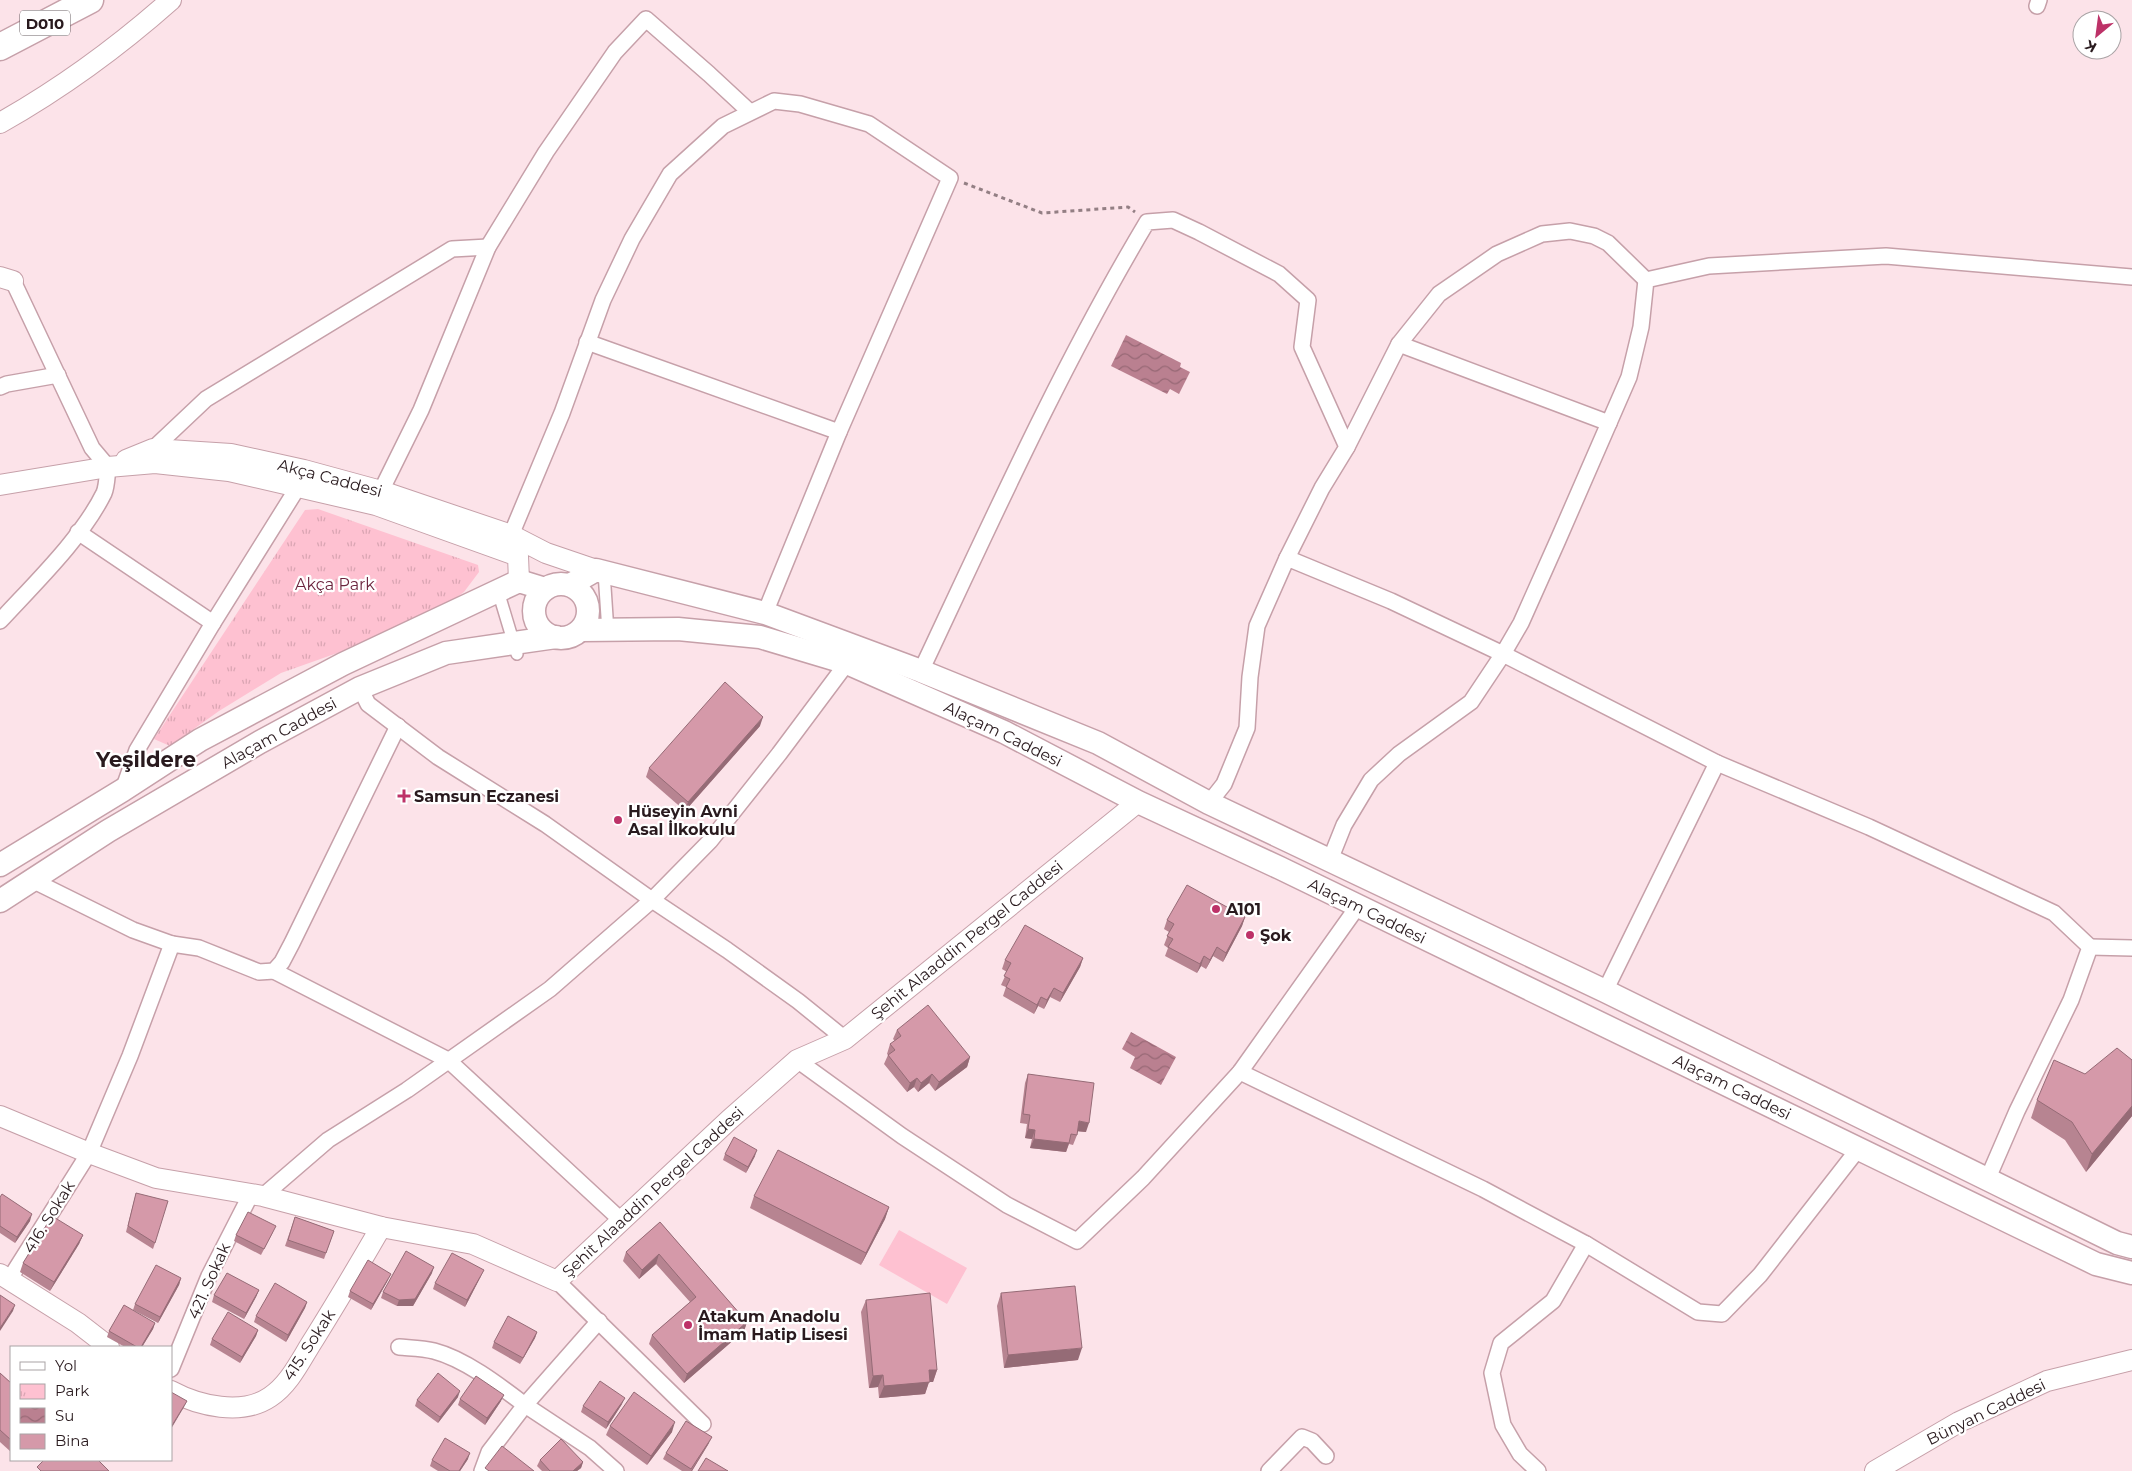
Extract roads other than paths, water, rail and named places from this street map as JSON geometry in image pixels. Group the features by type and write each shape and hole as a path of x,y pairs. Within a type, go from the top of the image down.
{"highway":[{"name":"D010","path":"0,47 90,0"}],"main road":[{"name":"Alaçam Caddesi","path":"600,571 765,613 921,671 1098,743 1209,803 1605,991 1988,1178 2116,1243 2132,1247"},
{"path":"570,585 600,571"},
{"name":"Alaçam Caddesi","path":"0,865 123,790 200,740 343,664 519,581"},
{"path":"519,581 544,589 561,583 570,585 584,596 588,604 586,622 581,630 565,638 548,634 541,628 534,612 535,604 544,589"},
{"name":"Alaçam Caddesi","path":"581,630 608,634 678,629 760,638 847,663 1004,732 1138,802 1358,906 2096,1264 2132,1273"},
{"name":"Alaçam Caddesi","path":"0,902 108,832 260,742 360,688 446,653 516,649 556,637"}],"street":[{"path":"0,122 44,98 105,55 171,0"},
{"path":"379,498 421,410 488,247 556,136 615,52 646,19 750,112"},
{"path":"510,535 562,413 603,300 632,239 670,174 723,126 774,101 800,104 869,124 950,178 839,432 765,613"},
{"path":"921,671 1011,480 1114,277 1147,222 1172,220 1199,232 1279,274 1308,300 1302,347 1346,447"},
{"path":"1209,803 1224,784 1247,728 1250,677 1257,626 1287,558 1399,344 1439,294 1497,254 1542,234 1570,230 1594,236 1608,243 1646,280"},
{"path":"153,449 206,399 452,249 488,247"},
{"path":"1646,280 1709,266 1886,256 2132,277"},
{"path":"0,621 50,568 78,532 104,492 108,467 92,448 58,375 7,279"},
{"path":"1330,860 1344,825 1371,780 1399,754 1471,702 1521,623 1629,377 1640,327 1646,280"},
{"path":"587,342 839,432"},
{"path":"1399,344 1609,423"},
{"path":"0,387 58,375"},
{"name":"Akça Caddesi","path":"108,467 153,449 231,454 304,470 478,534 510,535 546,553 600,571"},
{"name":"Akça Caddesi","path":"0,485 108,467 164,464 229,471 298,487 379,498"},
{"path":"123,790 137,750 298,487"},
{"path":"78,532 213,623"},
{"path":"478,534 518,556 519,581"},
{"path":"1287,558 1391,601 1503,654 1717,763 1869,827 2054,913 2090,947 2132,948"},
{"path":"600,571 608,634"},
{"path":"498,592 516,649"},
{"path":"257,1195 328,1140 407,1090 550,989 652,900 710,841 779,754 847,663"},
{"path":"360,688 368,704 438,757 545,824 759,973 798,1001 845,1039"},
{"path":"274,971 282,962 292,943 398,726"},
{"path":"1605,991 1717,763"},
{"name":"Şehit Alaaddin Pergel Caddesi","path":"0,1116 89,1153 156,1178 257,1195 381,1227 473,1244 557,1281 729,1120 797,1060 845,1039 1138,802"},
{"path":"32,880 133,930 172,944 199,948 259,972 274,971 448,1060 622,1221"},
{"path":"797,1060 902,1136 1008,1206 1077,1241 1143,1178 1240,1072 1358,906"},
{"name":"416. Sokak","path":"5,1277 89,1153 130,1056 172,944"},
{"path":"1988,1178 2017,1111 2071,1000 2090,947"},
{"path":"1240,1072 1483,1190 1586,1244 1698,1312 1722,1314 1760,1275 1859,1148"},
{"name":"421. Sokak","path":"172,1367 209,1276 257,1195"},
{"name":"415. Sokak","path":"172,1391 203,1404 226,1407 247,1407 270,1397 287,1382 381,1227"},
{"path":"1538,1471 1520,1454 1504,1425 1492,1372 1501,1344 1553,1301 1586,1244"},
{"path":"5,1277 78,1323 109,1346"},
{"path":"557,1281 703,1424"},
{"path":"482,1471 489,1452 525,1405 599,1321"},
{"path":"399,1347 434,1351 461,1362 506,1390 525,1405 590,1448 616,1471"},
{"name":"Bünyan Caddesi","path":"1876,1471 1960,1422 2047,1381 2132,1360"},
{"path":"1269,1471 1302,1437 1312,1441 1326,1456"}],"water":[{"path":"1126,335 1181,363 1180,367 1190,372 1179,394 1170,389 1167,394 1111,366"},
{"path":"1131,1032 1176,1057 1161,1085 1130,1068 1135,1057 1122,1049"}],"place":[{"name":"Samsun Eczanesi","path":"404,796"},
{"name":"Hüseyin Avni Asal İlkokulu","path":"618,820"},
{"name":"A101","path":"1216,909"},
{"name":"Şok","path":"1250,935"},
{"name":"Atakum Anadolu İmam Hatip Lisesi","path":"688,1325"}],"district":[{"name":"Yeşildere","path":"146,759"}],"park label":[{"name":"Akça Park","path":"335,584"}]}
